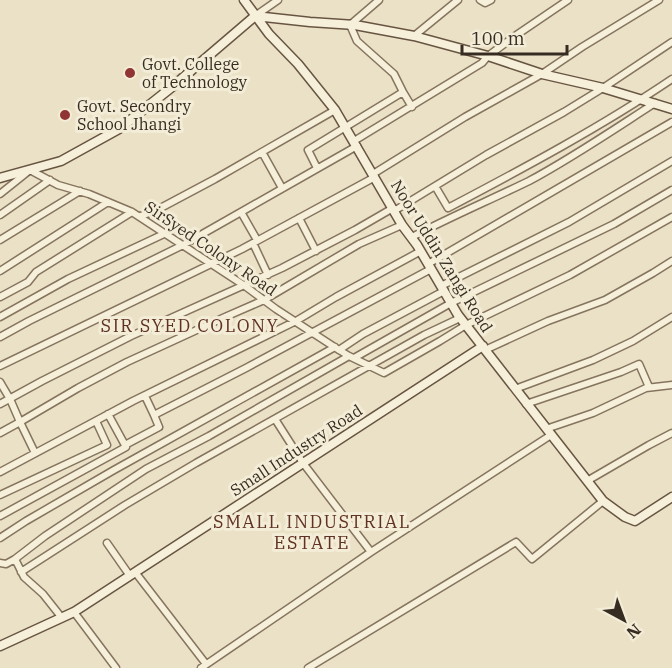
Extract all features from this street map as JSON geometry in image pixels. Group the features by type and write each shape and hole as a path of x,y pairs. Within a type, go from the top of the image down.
{"street":[{"name":"Noor Uddin Zangi Road","path":"244,0 269,34 298,64 335,110 402,225 421,251 463,321 603,501 624,517 635,521 672,498"},
{"path":"0,178 62,161 119,129 255,16 278,0"},
{"path":"350,25 379,0"},
{"path":"414,36 458,0"},
{"path":"480,0 485,3 491,0"},
{"path":"0,337 183,245 317,168 483,63 488,56 568,0"},
{"path":"0,366 211,264 299,218 374,176 465,117 542,74 659,0"},
{"path":"255,16 350,25 414,36 672,109"},
{"path":"350,25 357,41 394,74 412,107"},
{"path":"0,404 130,336 244,286 316,251 564,112 672,42"},
{"path":"435,186 448,208 642,99 672,79"},
{"path":"317,168 308,150 403,92"},
{"path":"412,237 530,180 655,104"},
{"path":"140,216 153,212 215,179 335,110"},
{"path":"154,415 312,332 430,266 604,160 672,122"},
{"path":"262,152 282,188"},
{"path":"0,538 104,476 443,288 569,222 672,161"},
{"path":"0,194 30,170"},
{"name":"SirSyed Colony Road","path":"30,170 58,185 80,191 140,216 312,332 368,365"},
{"path":"0,215 50,180"},
{"path":"0,563 6,564 15,559 45,536 146,469 451,303 614,224 672,190"},
{"path":"0,240 80,191"},
{"path":"0,271 108,202"},
{"path":"0,297 28,282 36,272 132,212"},
{"path":"241,212 268,275"},
{"path":"21,572 125,505 424,334 463,321 570,274 672,217"},
{"path":"299,218 316,251"},
{"path":"0,433 127,362 264,300 359,244 402,225"},
{"path":"0,316 68,279 166,233"},
{"path":"0,472 108,414 296,321 421,251"},
{"path":"484,348 605,300 672,261"},
{"path":"515,389 593,360 633,341 672,317"},
{"path":"368,365 384,373 424,351 463,321"},
{"name":"Small Industry Road","path":"0,646 74,612 484,348"},
{"path":"526,404 639,364 649,387"},
{"path":"0,382 35,453"},
{"path":"107,543 204,666 549,432 649,387 672,385"},
{"path":"0,516 159,427 145,396"},
{"path":"108,414 125,445"},
{"path":"275,418 303,463 371,552"},
{"path":"0,495 107,445 96,421"},
{"path":"587,481 672,433"},
{"path":"308,668 516,542 532,559 603,501"},
{"path":"15,559 24,577 43,594 62,618"},
{"path":"74,612 116,668"}],"place":[{"name":"Govt. College of Technology","path":"130,73"},
{"name":"Govt. Secondry School Jhangi","path":"65,115"}],"district":[{"name":"SIR SYED COLONY","path":"190,326"},
{"name":"SMALL INDUSTRIAL ESTATE","path":"312,532"}]}
